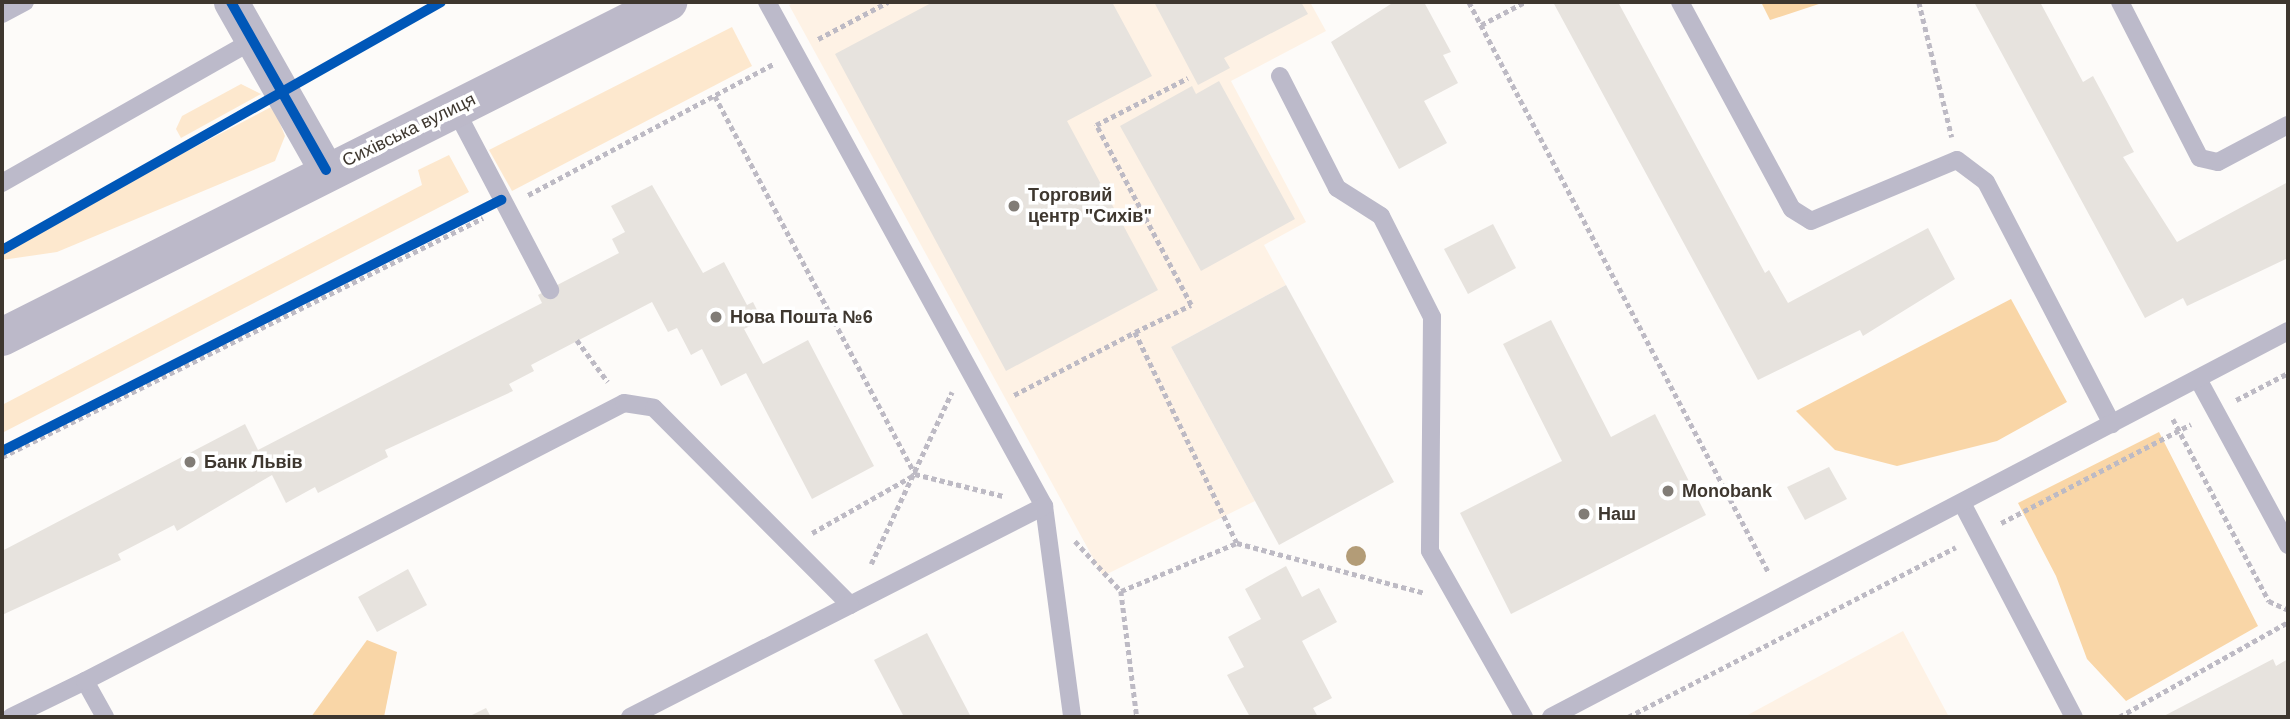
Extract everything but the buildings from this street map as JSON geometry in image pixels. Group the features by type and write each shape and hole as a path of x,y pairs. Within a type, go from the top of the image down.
{"main road":[{"name":"Сихівська вулиця","path":"7,329 667,2"}],"street":[{"path":"231,2 326,170"}],"lane":[{"path":"2,15 25,2"},
{"path":"767,2 1044,506 1072,717"},
{"path":"1680,2 1792,209 1811,220 1957,160 1986,182 2112,424"},
{"path":"2120,2 2200,158 2218,162 2288,125"},
{"path":"2,183 253,41"},
{"path":"1280,76 1337,188 1381,216 1432,317 1430,551 1524,717"},
{"path":"454,107 550,290"},
{"path":"1551,717 1963,505 2288,331"},
{"path":"2198,379 2288,545"},
{"path":"11,717 624,403 654,408 850,605"},
{"path":"1963,505 2074,717"},
{"path":"630,717 1044,506"},
{"path":"85,681 105,717"}],"path":[{"path":"2,250 280,90 441,2"},
{"path":"2,457 715,96 888,2"},
{"path":"1469,2 1782,598"},
{"path":"1481,25 1525,2"},
{"path":"1919,2 1957,160"},
{"path":"991,407 1191,305 1096,125 1188,78"},
{"path":"715,96 915,474"},
{"path":"2,451 503,204"},
{"path":"1135,332 1237,542"},
{"path":"577,340 624,403"},
{"path":"850,605 915,474 966,362"},
{"path":"2162,398 2269,601 2288,610"},
{"path":"791,545 915,474 1044,506 1121,591 1137,717"},
{"path":"1121,591 1237,542 1421,595 1448,583"},
{"path":"2119,717 2288,622"}],"shaded area":[{"path":"796,2 1310,2 1326,31 1231,81 1306,222 1264,245 1286,285 1171,347 1255,501 1103,576 789,5"},
{"path":"1761,2 1825,2 1770,20"},
{"path":"732,27 752,66 512,191 489,150"},
{"path":"241,84 261,94 181,138 176,129 182,116"},
{"path":"273,106 285,136 275,161 57,252 2,260 2,248"},
{"path":"449,155 469,192 2,433 2,405 422,185 418,170"},
{"path":"2011,299 2067,402 1997,441 1897,466 1835,450 1796,411"},
{"path":"2159,432 2258,626 2126,701 2087,659 2056,576 2018,503"},
{"path":"1903,631 1949,717 1744,717"},
{"path":"367,640 397,652 384,717 311,717"}],"cycle path":[{"path":"231,2 326,170"},
{"path":"2,250 441,2"},
{"path":"2,451 501,200"}],"place":[{"name":"Tорговий центр \"Сихів\"","path":"1014,206"},
{"name":"Нова Пошта №6","path":"716,317"},
{"name":"Банк Львів","path":"190,462"},
{"name":"Monobank","path":"1668,491"},
{"name":"Наш","path":"1584,514"}]}
